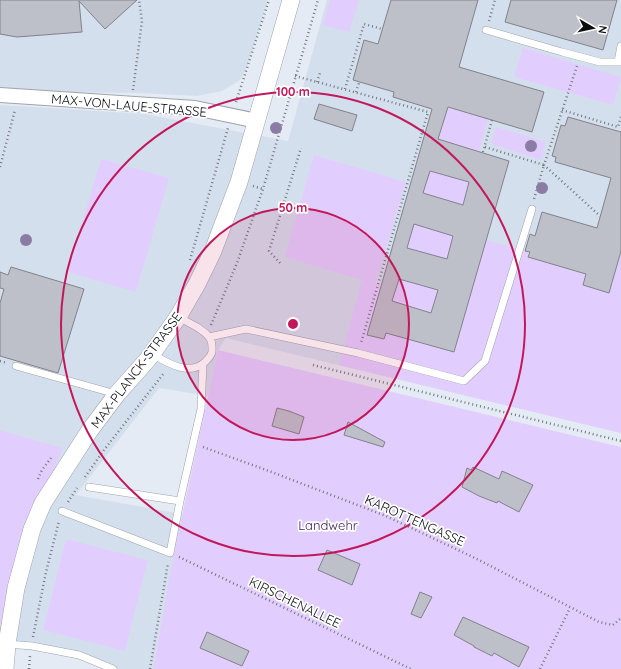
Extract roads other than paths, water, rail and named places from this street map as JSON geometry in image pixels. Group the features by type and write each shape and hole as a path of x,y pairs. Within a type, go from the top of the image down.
{"street":[{"name":"MAX-PLANCK-STRASSE","path":"5,669 7,644 16,588 32,529 43,503 90,430 117,394 152,354 178,317 197,284 213,251 239,182 291,0"},
{"name":"MAX-VON-LAUE-STRASSE","path":"0,95 195,108 257,121"}],"lane":[{"path":"486,30 600,62 619,62 621,46"},
{"path":"208,336 246,329 358,353 464,381 485,361 532,209"},
{"path":"152,354 170,365 194,368 203,364 211,355 212,343 208,336 178,317"},
{"path":"62,511 170,553 201,408 203,364"},
{"path":"16,366 117,394"},
{"path":"90,487 180,501"},
{"path":"7,644 32,646 78,655 113,669"}],"park label":[{"name":"Landwehr","path":"328,525"}]}
